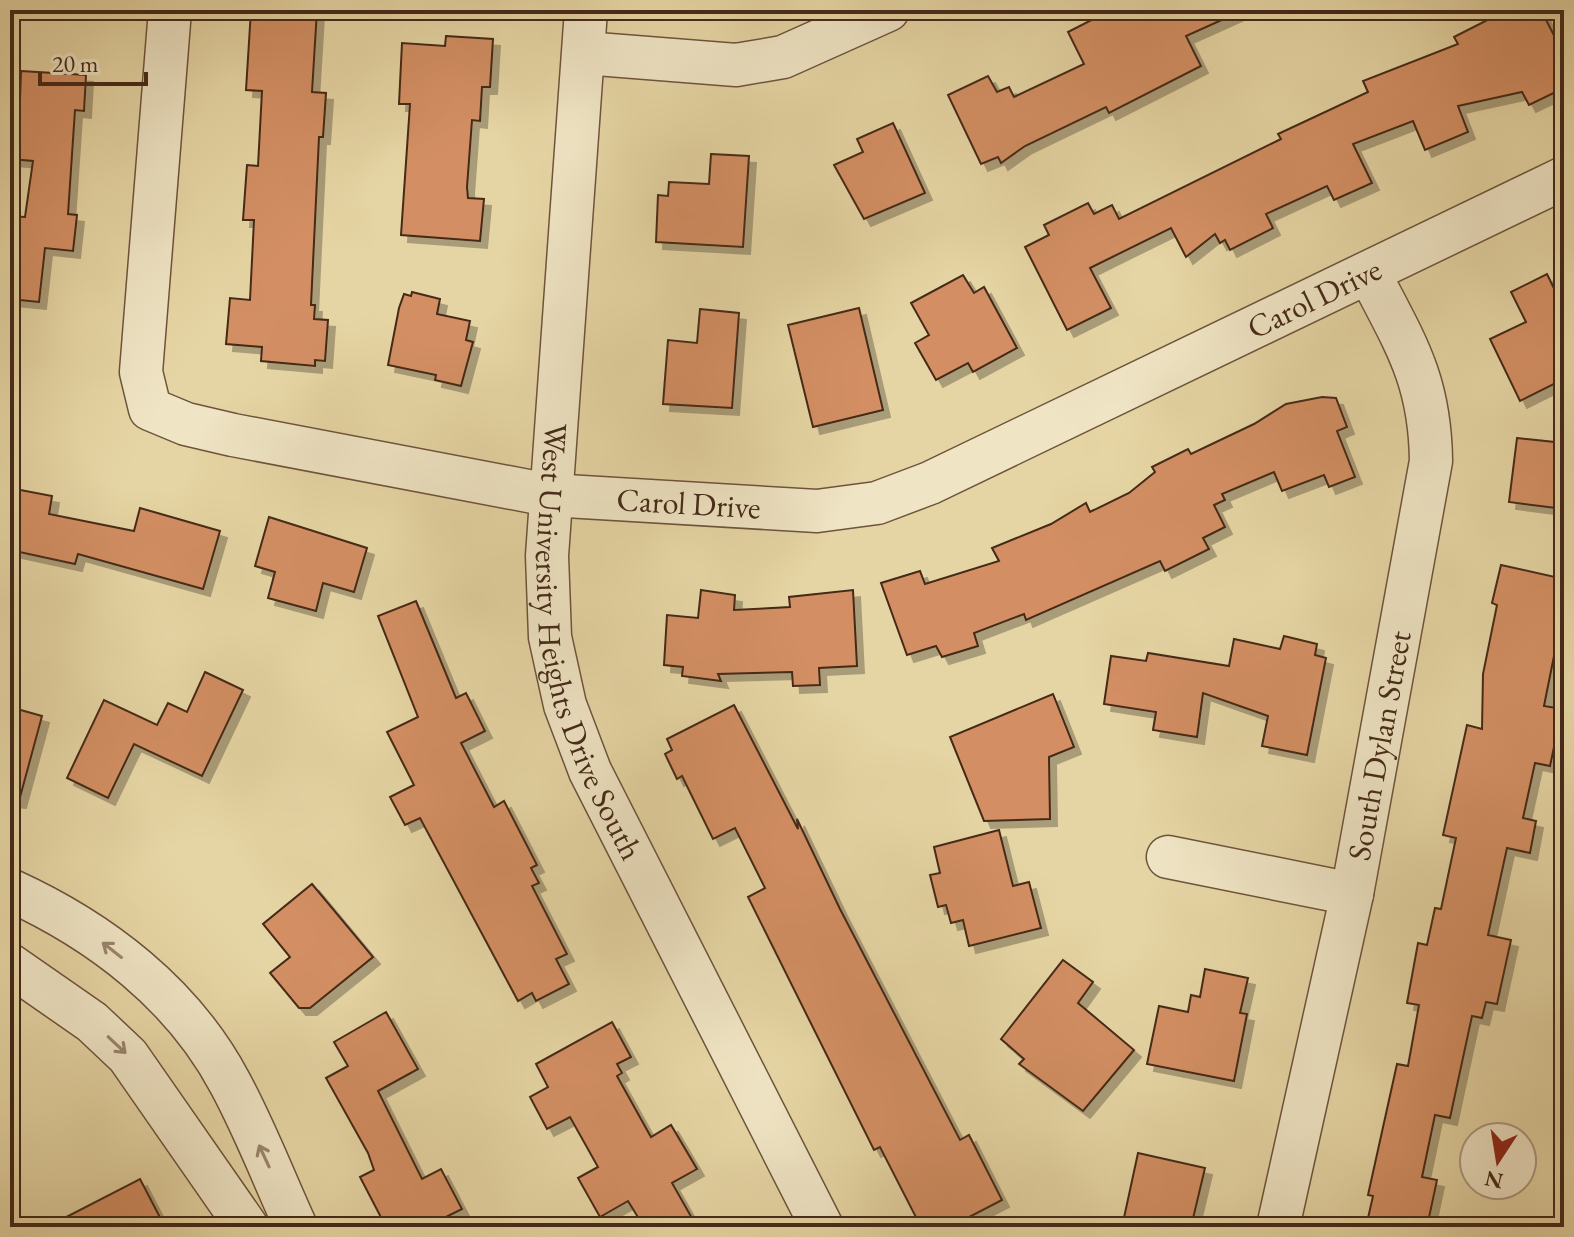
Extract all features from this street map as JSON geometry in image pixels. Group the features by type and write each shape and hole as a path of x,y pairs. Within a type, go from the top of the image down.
{"street":[{"name":"Carol Drive","path":"170,10 141,372 150,409 186,424 233,435 549,495 817,511 877,503 930,483 1564,178"},
{"name":"West University Heights Drive South","path":"586,10 549,495 550,637 565,705 590,771 822,1227"},
{"path":"584,53 736,65 783,57 888,10"},
{"name":"South Dylan Street","path":"1278,1227 1352,894 1431,461 1430,423 1418,370 1369,273"},
{"path":"1168,857 1352,894"},
{"path":"10,890 48,907 109,946 173,1002 230,1082 296,1227"},
{"path":"10,965 92,1022 128,1056 247,1227"}],"building":[{"path":"251,10 317,10 312,92 326,93 323,137 319,137 311,305 315,305 314,319 328,320 325,361 315,360 315,366 261,361 262,347 226,344 230,298 250,300 254,220 243,220 247,165 258,166 262,91 246,90"},
{"path":"1111,10 1244,10 1186,36 1201,66 1109,113 1106,107 1025,146 1001,163 998,157 981,164 948,95 988,76 997,92 1009,87 1014,97 1084,64 1068,32"},
{"path":"1507,10 1541,10 1564,55 1564,88 1529,105 1522,92 1458,106 1468,132 1425,150 1413,121 1353,144 1372,183 1334,200 1327,186 1266,214 1273,228 1230,250 1225,240 1220,243 1215,234 1186,257 1171,228 1090,268 1111,308 1067,330 1025,247 1049,235 1044,225 1088,203 1094,214 1112,205 1119,219 1281,139 1278,134 1368,92 1363,81 1458,44 1454,37"},
{"path":"446,36 493,39 490,87 482,87 480,121 472,120 467,187 468,198 484,199 480,241 401,235 410,104 399,104 402,43 445,46"},
{"path":"21,71 86,75 84,111 75,110 68,214 77,215 73,251 45,248 39,302 10,299 10,216 25,217 33,161 10,159 13,99 20,100"},
{"path":"893,123 925,193 864,219 834,165 863,152 857,139"},
{"path":"711,154 749,156 743,247 656,242 658,195 668,196 669,182 709,184"},
{"path":"1547,274 1564,309 1564,379 1520,401 1490,339 1526,322 1511,292"},
{"path":"963,275 974,293 984,287 1017,348 973,372 968,363 936,380 915,343 929,335 911,303"},
{"path":"412,292 440,299 437,314 470,321 466,340 473,342 461,386 435,380 436,375 388,365 399,308 404,294 411,296"},
{"path":"859,308 883,410 813,427 788,325"},
{"path":"700,309 739,313 732,408 663,404 668,340 697,343"},
{"path":"1322,397 1336,398 1347,427 1337,431 1355,477 1329,487 1324,475 1282,491 1274,472 1222,494 1225,500 1214,505 1225,527 1203,538 1209,549 1165,571 1160,561 1026,620 1024,614 974,633 978,646 942,657 936,646 907,655 881,583 920,571 925,584 999,561 992,548 1051,524 1086,503 1090,512 1129,493 1155,472 1152,467 1188,449 1191,454 1254,424 1286,404"},
{"path":"1517,438 1564,443 1564,509 1509,502"},
{"path":"10,488 52,496 49,514 134,531 140,508 220,531 203,589 78,554 75,564 10,550"},
{"path":"269,517 367,548 354,592 323,583 316,611 268,598 275,572 255,566"},
{"path":"1501,565 1564,579 1564,606 1544,706 1562,709 1550,766 1535,763 1523,818 1536,821 1530,853 1507,848 1488,935 1511,940 1497,1004 1486,1002 1482,1018 1472,1016 1450,1118 1435,1115 1422,1177 1437,1180 1427,1227 1366,1227 1373,1196 1368,1195 1397,1064 1408,1066 1419,1005 1407,1003 1418,943 1427,945 1435,908 1441,909 1456,838 1443,835 1467,725 1482,729 1483,674 1497,605 1492,603"},
{"path":"701,590 735,595 734,610 790,607 789,597 853,590 857,666 819,668 820,685 793,686 792,672 718,674 721,681 682,676 683,667 664,665 667,615 698,618"},
{"path":"416,601 456,698 466,693 485,731 461,743 494,807 504,801 537,865 531,868 539,883 532,886 567,954 556,959 569,984 536,1001 532,993 518,1001 420,818 405,825 390,797 414,785 387,732 418,717 378,616"},
{"path":"1284,636 1317,644 1315,655 1326,658 1307,755 1262,746 1268,716 1203,693 1197,737 1153,730 1156,712 1104,704 1111,656 1146,661 1148,653 1229,666 1234,639 1280,649"},
{"path":"205,672 243,690 202,776 134,744 108,798 67,778 104,700 157,725 168,703 187,712"},
{"path":"1053,694 1074,747 1049,757 1050,819 984,821 950,737"},
{"path":"734,705 798,829 797,819 840,909 960,1140 969,1135 1002,1200 950,1227 921,1227 880,1147 874,1150 748,897 765,888 735,828 713,839 682,776 677,779 665,754 672,750 667,739"},
{"path":"10,707 42,716 19,801 10,800"},
{"path":"999,830 1013,886 1029,882 1041,928 969,946 963,920 951,923 946,905 938,907 930,875 940,873 934,847"},
{"path":"312,884 373,957 310,1008 299,1008 270,973 290,957 263,924"},
{"path":"1063,960 1093,982 1078,1003 1134,1050 1083,1111 1019,1064 1024,1059 1001,1039"},
{"path":"1205,969 1248,978 1240,1013 1247,1014 1234,1081 1147,1064 1159,1006 1188,1012 1191,995 1200,997"},
{"path":"386,1012 418,1069 378,1091 422,1179 441,1169 462,1209 426,1227 386,1227 360,1177 374,1170 368,1153 326,1078 348,1066 334,1042"},
{"path":"612,1022 631,1057 617,1064 622,1073 617,1076 651,1137 671,1125 697,1169 672,1183 697,1227 644,1227 628,1201 600,1217 578,1178 598,1167 570,1117 547,1129 530,1097 548,1087 536,1064"},
{"path":"1138,1153 1205,1168 1191,1227 1122,1227"},
{"path":"140,1179 165,1227 47,1227"}]}
